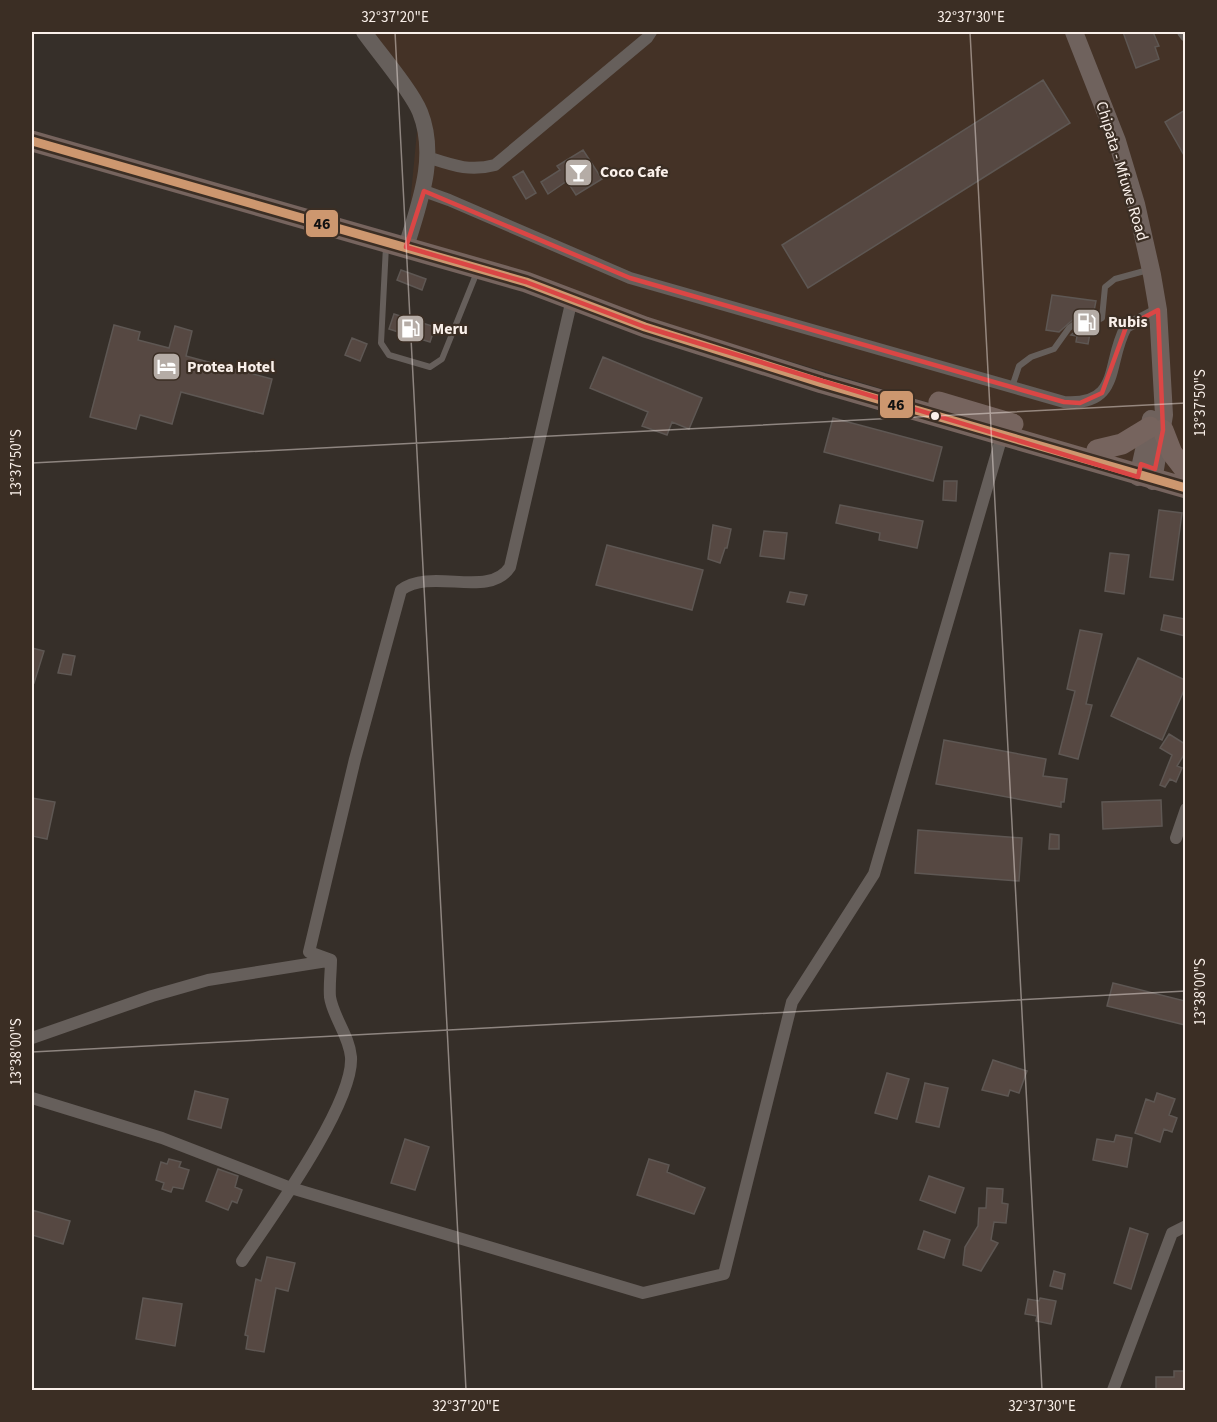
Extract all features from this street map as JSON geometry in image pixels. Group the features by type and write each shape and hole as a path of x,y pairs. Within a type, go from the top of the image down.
{"highway":[{"path":"32,141 526,282 645,327 760,364 1004,429 1147,473 1185,480"},
{"path":"1004,429 1097,450 1185,488"},
{"path":"1097,450 1122,444 1156,429 1185,471"}],"main road":[{"name":"Chipata - Mfuwe Road","path":"1074,32 1117,141 1136,204 1158,310 1161,386 1156,429 1147,473"}],"street":[{"path":"364,32 419,110 426,132 427,157 424,191 396,245"},
{"path":"427,157 463,169 478,170 495,165 647,39 651,32"},
{"path":"1183,32 1185,36"},
{"path":"424,191 630,278 1064,402 1080,403 1102,393 1111,378 1126,327 1158,310"},
{"path":"331,960 309,952 355,759 401,590 411,583 426,581 492,582 503,577 510,567 572,299"},
{"path":"32,1098 162,1138 291,1188 643,1293 724,1274 792,1002 874,874 1004,429"},
{"path":"1176,838 1185,809"},
{"path":"32,1038 152,996 208,980 331,960"},
{"path":"242,1261 291,1188 347,1086 351,1070 351,1055 346,1036 330,998 331,960"},
{"path":"1113,1390 1172,1233 1185,1226"}],"lane":[{"path":"396,245 381,343 389,355 430,367 442,359 479,269"},
{"path":"1012,387 1019,366 1031,357 1054,349 1068,328 1080,320 1092,323 1102,318 1105,287 1115,279 1151,269"}],"highlighted area":[{"path":"424,191 630,278 1064,402 1080,403 1102,393 1126,327 1158,310 1163,430 1155,469 1141,464 1138,477 645,327 526,282 406,247"}],"shaded area":[{"path":"364,32 1185,32 1185,479 406,247 419,110"}],"building":[{"path":"1123,32 1153,32 1159,46 1155,47 1159,59 1136,68"},
{"path":"1043,80 1070,123 808,288 782,245"},
{"path":"1185,110 1185,157 1165,122"},
{"name":"Coco Cafe","path":"583,150 602,179 576,195 567,181 548,194 541,182 560,170 557,166"},
{"path":"523,171 536,193 526,199 513,177"},
{"path":"401,270 426,279 422,290 397,280"},
{"path":"1052,295 1096,301 1093,316 1077,316 1059,332 1046,330"},
{"path":"394,314 435,327 430,342 389,329"},
{"name":"Protea Hotel","path":"114,325 140,332 138,340 169,348 175,326 192,331 186,356 272,379 263,414 181,392 172,424 140,415 136,429 90,417"},
{"path":"1081,326 1091,328 1088,344 1076,342 1077,336 1071,335"},
{"path":"352,338 367,344 360,361 345,355"},
{"path":"603,357 702,398 689,429 672,422 667,435 642,426 648,412 590,388"},
{"path":"833,418 942,447 933,481 824,452"},
{"path":"944,481 957,481 956,501 943,500"},
{"path":"840,505 923,521 917,548 879,540 880,533 836,523"},
{"path":"1159,510 1182,513 1173,580 1150,577"},
{"path":"713,525 731,529 727,548 725,548 720,563 708,559"},
{"path":"764,531 787,533 784,559 760,556"},
{"path":"607,545 703,570 692,610 596,585"},
{"path":"1110,553 1129,555 1124,594 1105,591"},
{"path":"790,592 807,595 804,605 787,602"},
{"path":"1164,615 1185,619 1185,636 1161,630"},
{"path":"1080,630 1102,634 1086,704 1092,705 1078,759 1059,754 1075,691 1067,689"},
{"path":"32,648 44,651 34,683 32,682"},
{"path":"63,654 75,656 71,675 58,673"},
{"path":"1138,658 1185,680 1185,688 1162,740 1111,716"},
{"path":"1169,734 1185,744 1185,753 1177,766 1182,768 1176,782 1170,779 1165,787 1160,785 1172,755 1160,748"},
{"path":"944,740 1046,759 1043,776 1067,779 1064,802 1061,802 1061,807 936,784"},
{"path":"32,798 55,802 47,839 32,836"},
{"path":"1161,800 1162,826 1103,829 1102,802"},
{"path":"918,830 1022,838 1019,881 915,873"},
{"path":"1050,834 1059,835 1059,849 1049,849"},
{"path":"1113,983 1185,1001 1185,1025 1107,1006"},
{"path":"993,1060 1027,1071 1019,1093 1010,1090 1008,1096 982,1090"},
{"path":"887,1073 909,1079 897,1119 875,1113"},
{"path":"925,1083 948,1088 939,1127 916,1122"},
{"path":"195,1091 228,1099 221,1128 188,1119"},
{"path":"1157,1093 1175,1099 1169,1115 1177,1118 1172,1132 1164,1129 1160,1142 1135,1133 1146,1099 1154,1102"},
{"path":"1116,1135 1132,1138 1127,1167 1093,1160 1097,1139 1114,1142"},
{"path":"405,1139 429,1147 415,1190 391,1183"},
{"path":"169,1159 181,1162 179,1167 189,1170 183,1189 173,1187 171,1192 162,1189 164,1183 156,1180 161,1162 167,1164"},
{"path":"649,1159 669,1165 667,1172 705,1188 694,1214 637,1195"},
{"path":"218,1169 238,1176 235,1187 242,1190 237,1203 232,1201 228,1210 206,1201"},
{"path":"929,1176 964,1188 955,1213 920,1200"},
{"path":"987,1188 1003,1189 1002,1203 1008,1204 1006,1223 994,1222 991,1240 998,1243 981,1271 963,1265 965,1247 978,1226 979,1208 986,1208"},
{"path":"32,1210 70,1221 63,1244 32,1235"},
{"path":"1130,1228 1148,1234 1131,1289 1114,1283"},
{"path":"924,1231 950,1240 944,1258 918,1249"},
{"path":"267,1257 295,1263 288,1291 276,1288 264,1352 246,1349 248,1336 245,1335 256,1279 261,1281"},
{"path":"1054,1271 1065,1274 1062,1289 1050,1286"},
{"path":"143,1298 182,1304 175,1346 136,1339"},
{"path":"1040,1298 1056,1301 1051,1324 1036,1321 1037,1316 1025,1314 1028,1299 1039,1301"},
{"path":"1174,1371 1185,1371 1185,1390 1156,1389 1156,1377 1174,1377"}],"transit line":[{"name":"46","path":"32,141 526,282 645,327 822,383 1186,488"}],"place":[{"name":"Coco Cafe","path":"579,172"},
{"name":"Rubis","path":"1087,322"},
{"name":"Meru","path":"411,329"},
{"name":"Protea Hotel","path":"166,367"}]}
